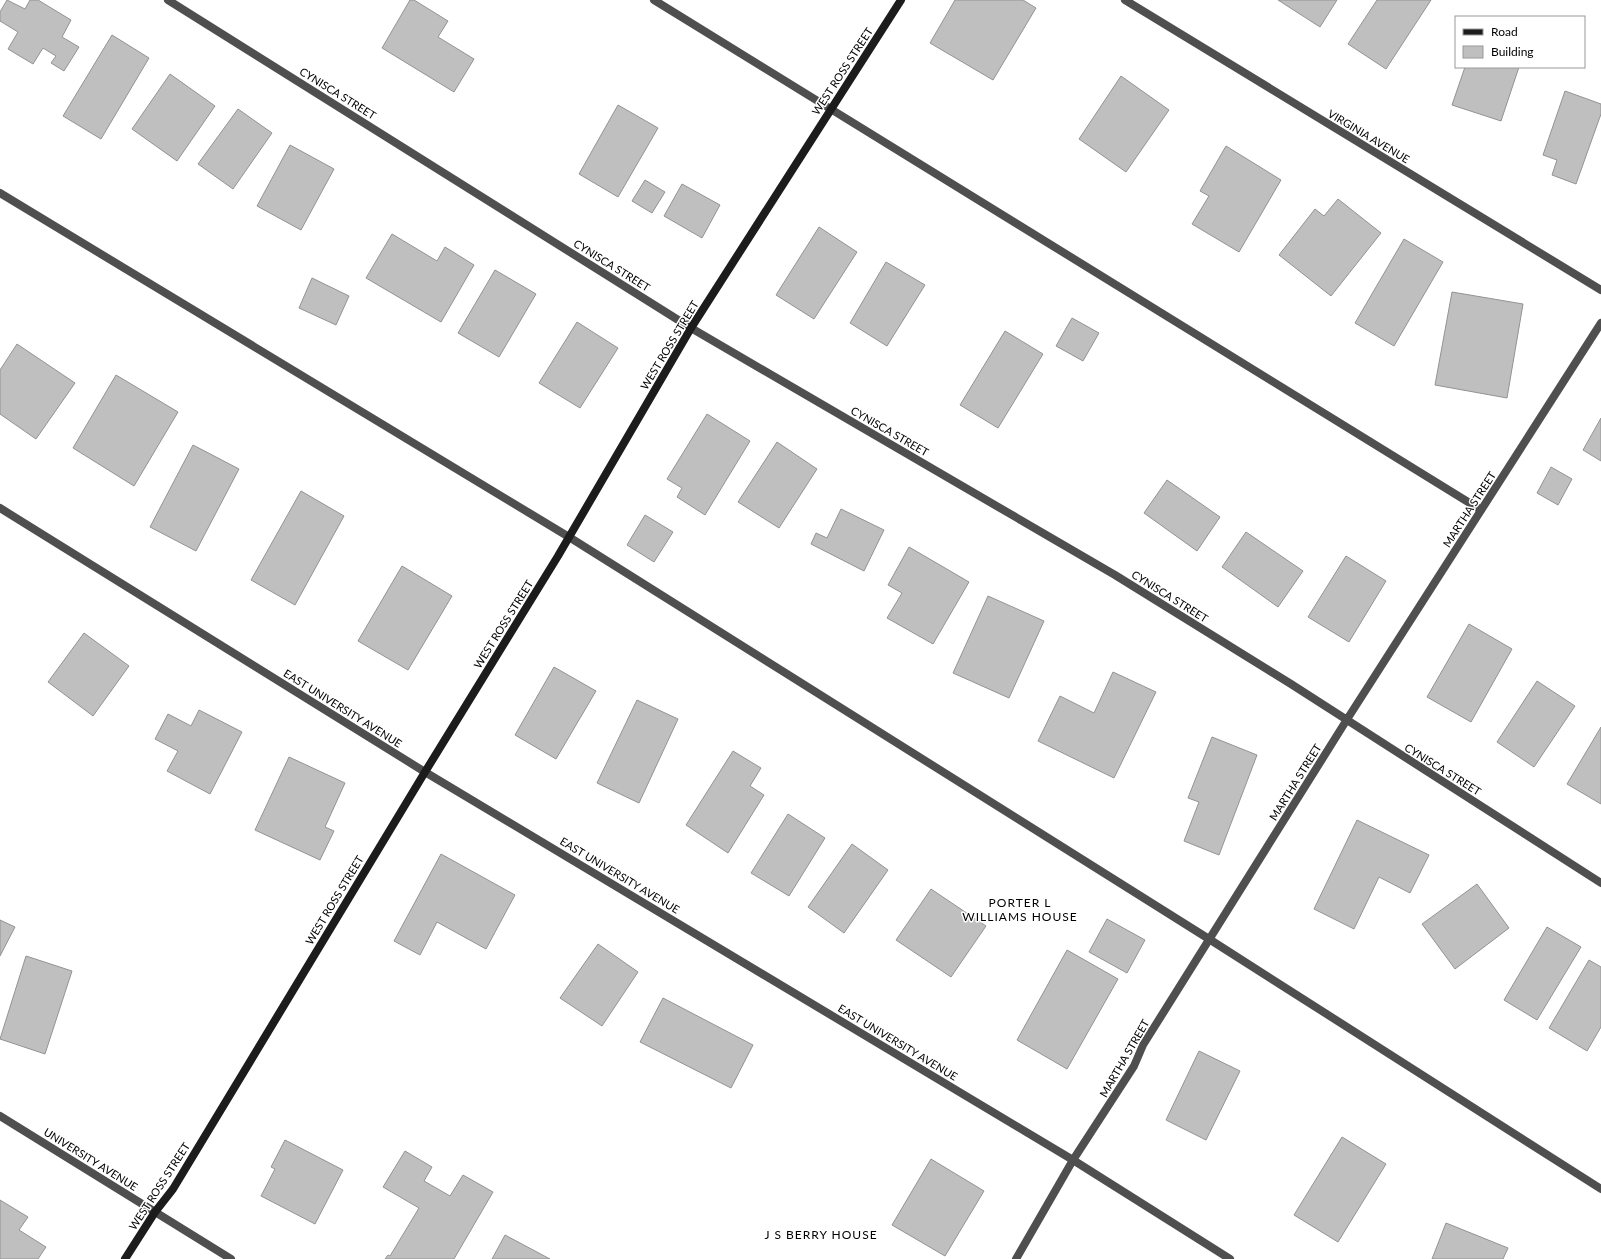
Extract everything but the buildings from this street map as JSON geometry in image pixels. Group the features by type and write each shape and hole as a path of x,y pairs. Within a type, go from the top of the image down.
{"street":[{"name":"CYNISCA STREET","path":"168,0 691,328 1115,575 1291,684 1346,721 1601,882"},
{"path":"654,0 1481,510"},
{"name":"WEST ROSS STREET","path":"125,1259 155,1212 173,1189 569,537 691,328 901,0"},
{"name":"VIRGINIA AVENUE","path":"1125,0 1601,290"},
{"path":"0,193 569,537 1209,939 1601,1189"},
{"name":"MARTHA STREET","path":"1016,1259 1073,1160 1134,1066 1143,1045 1209,939 1346,721 1601,323"},
{"name":"EAST UNIVERSITY AVENUE","path":"0,508 425,772 1073,1160 1230,1259"},
{"name":"UNIVERSITY AVENUE","path":"0,1116 232,1259"}],"district":[{"name":"PORTER L WILLIAMS HOUSE","path":"1020,909"},
{"name":"J S BERRY HOUSE","path":"821,1234"}]}
